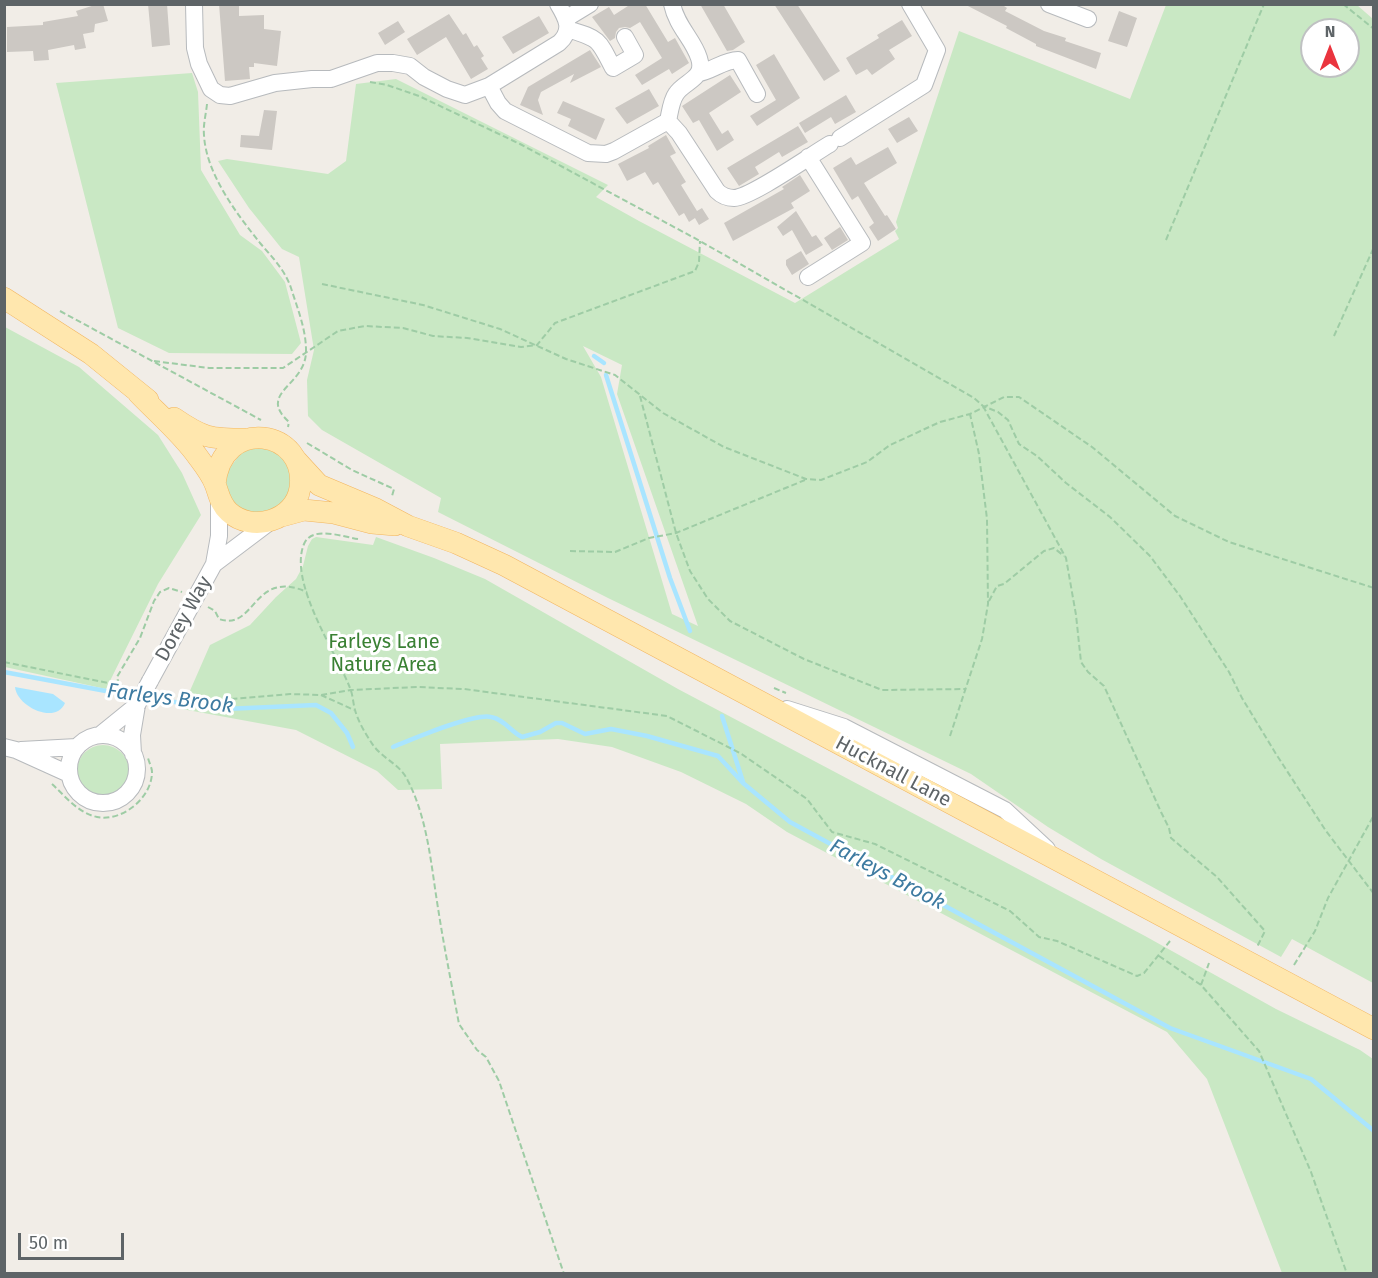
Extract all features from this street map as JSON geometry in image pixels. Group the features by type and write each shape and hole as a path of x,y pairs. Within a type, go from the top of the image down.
{"main road":[{"name":"Hucknall Lane","path":"4,298 91,354 138,393 196,433 217,439 260,437 275,441 288,449 302,452 319,485 376,509 408,526 456,543 504,565 1369,1028"},
{"name":"Hucknall Lane","path":"138,393 197,455 228,512 241,520 256,523 304,510 334,513 372,523 408,526"},
{"path":"217,491 216,469 222,456 232,446 246,439"},
{"path":"276,519 293,505 300,491 302,452"}],"street":[{"path":"194,4 195,48 200,64 210,89 220,95 230,96 275,83 331,79 377,63 410,66 424,77 447,89 465,94 489,86 559,44 565,37 564,17"},
{"path":"564,17 590,4"},
{"path":"489,86 505,111 588,153 606,154 614,151 668,121 674,96 692,82 699,73 698,56 675,18 672,4"},
{"path":"668,121 680,133 723,197 733,198 752,192 924,86 938,50 910,4"},
{"path":"1049,4 1088,19"},
{"path":"564,17 600,42 613,68 635,55 625,37"},
{"path":"699,73 738,60 758,94"},
{"path":"854,129 863,144"},
{"path":"808,157 862,243 808,277"},
{"name":"Dorey Way","path":"100,735 137,705 154,687 214,564 219,536 217,491"},
{"name":"Dorey Way","path":"214,564 276,519"},
{"name":"Dorey Way","path":"137,705 132,735 140,753"},
{"path":"100,735 119,740 140,753 136,765 136,777 123,796 101,803 80,794 69,774 72,755 77,747 91,737 100,735"},
{"path":"10,748 77,747"},
{"path":"10,748 69,774"}],"path":[{"path":"1166,240 1264,4"},
{"path":"1343,4 1374,29"},
{"path":"344,75 387,85 419,96 520,144 700,241 965,392 983,406 999,412 1008,420 1019,444 1037,456 1066,483 1110,517 1150,556 1180,596 1229,672 1276,754 1326,831 1374,894"},
{"path":"210,89 203,135 208,158 225,194 240,218 286,275 304,334 306,351 300,373 279,393 277,406 279,413 289,422 287,433"},
{"path":"150,360 208,368 283,369 338,331 365,326 403,328 433,336 467,338 521,348 537,345 555,323 695,271 699,262 700,241"},
{"path":"1334,336 1374,247"},
{"path":"322,284 452,313 500,329 566,359 615,375 663,413 724,447 806,479 820,480 867,462 890,445 940,422 970,414 1004,397 1019,397 1092,447 1175,516 1229,542 1374,588"},
{"path":"55,309 267,423"},
{"path":"640,396 676,533 690,571 708,599 730,621 804,659 882,690 966,689"},
{"path":"983,406 1066,558 1081,662 1088,672 1104,686 1167,821 1171,838 1217,877 1265,932 1258,944"},
{"path":"950,736 981,639 988,604 987,519 979,454 970,414"},
{"path":"302,452 352,470 394,489 392,496 386,494"},
{"path":"570,551 615,552 649,538 676,533 806,479"},
{"path":"367,540 319,533 309,537 304,544 301,558 302,578 315,614 351,690 355,710 372,744 385,758 400,767 408,781 425,825 459,1024 477,1050 486,1057 499,1081 564,1274"},
{"path":"988,604 997,586 1004,584 1044,551 1054,548 1066,558"},
{"path":"4,662 129,687"},
{"path":"154,687 208,701 290,694 321,695 351,690 417,687 464,688 667,716 740,753 807,799 832,832 875,844 942,876 1010,911 1039,937 1057,940 1137,976 1144,973 1172,938"},
{"path":"321,695 355,710"},
{"path":"49,780 76,807 96,817 111,817 126,812 139,802 149,784 152,771 140,753"},
{"path":"1291,970 1315,931 1328,898 1374,814"},
{"path":"1159,956 1201,985 1259,1052 1311,1172 1347,1274"},
{"path":"1201,985 1208,966"}],"green space":[{"path":"1166,5 1357,5 1373,19 1373,983 1292,939 1281,957 1101,859 1048,827 971,774 608,598 438,512 441,498 322,430 308,416 307,380 314,350 299,257 282,249 249,208 218,161 227,159 328,174 346,161 356,84 396,79 608,185 596,197 795,303 899,239 895,231 898,228 896,222 959,31 1130,99","holes":["583,346 622,365 617,394 698,626 672,614 601,377"]},
{"path":"192,73 198,92 201,170 240,235 262,251 285,282 301,343 292,354 169,353 118,328 56,83"},
{"path":"5,327 79,367 158,435 182,473 201,515 158,584 106,689 5,667"},
{"path":"267,447 281,457 288,466 290,494 273,512 249,514 229,500 224,476 243,450"},
{"name":"Farleys Lane Nature Area","path":"316,537 373,545 376,537 485,579 678,689 1145,936 1276,1009 1360,1050 1373,1059 1373,1273 1282,1273 1207,1079 1167,1032 787,832 746,804 681,772 612,747 558,739 440,744 442,789 398,790 377,771 296,730 182,709 210,645 250,625 296,579 303,566 308,546"},
{"path":"103,745 117,749 125,757 129,771 125,785 117,793 103,797 89,793 81,785 77,771 81,757 89,749"}],"water":[{"path":"15,687 53,694 65,703 54,713 37,711 22,701"}],"building":[{"path":"103,4 108,21 95,24 94,32 83,34 86,48 75,50 74,45 48,50 49,60 34,61 33,51 7,52 7,27 43,25 43,22 78,16 76,11"},
{"path":"148,4 167,4 170,45 152,47"},
{"path":"219,4 239,4 239,16 264,15 264,29 281,31 277,66 254,63 254,67 249,67 250,79 225,81"},
{"path":"631,4 645,4 668,42 675,38 689,63 672,74 669,69 642,85 635,75 662,58 640,22 630,28 619,28 615,38 610,41 592,17 609,7 614,15"},
{"path":"700,4 723,4 745,42 727,51"},
{"path":"774,4 797,4 840,71 824,81"},
{"path":"964,4 1001,4 1007,8 1005,11 1044,31 1101,53 1096,69 1036,46 1006,28 1007,26"},
{"path":"1119,11 1137,18 1127,47 1108,41"},
{"path":"449,14 463,35 466,33 474,47 477,45 484,56 481,58 488,69 471,79 446,37 417,55 407,39"},
{"path":"539,16 549,33 513,54 502,37"},
{"path":"902,20 912,36 889,50 895,59 872,75 867,69 856,75 846,58 879,38 877,35"},
{"path":"398,21 405,32 385,45 378,33"},
{"path":"590,50 601,67 570,83 574,74 541,92 538,100 543,115 520,105 528,87"},
{"path":"774,54 800,98 757,126 750,116 776,100 756,65"},
{"path":"730,75 741,92 709,113 722,134 728,130 734,140 717,151 699,120 693,123 682,106"},
{"path":"649,89 659,106 627,124 615,108"},
{"path":"846,95 856,112 835,124 831,117 805,133 799,123"},
{"path":"563,101 605,119 596,140 568,126 571,119 557,113"},
{"path":"264,110 277,111 272,150 240,147 241,135 259,136"},
{"path":"909,117 918,131 897,143 888,129"},
{"path":"798,126 808,142 782,157 779,152 755,167 759,174 739,186 727,168"},
{"path":"666,135 676,153 670,156 686,182 681,185 697,211 702,208 709,219 699,225 695,218 689,222 684,213 679,216 658,182 653,185 645,172 627,181 618,164 649,148 648,146"},
{"path":"888,147 897,163 864,183 896,229 878,241 869,227 874,223 858,196 852,200 833,168 851,157 856,165"},
{"path":"800,175 810,191 791,203 794,208 733,241 724,223 784,189 782,187"},
{"path":"796,211 812,237 816,235 823,245 806,255 792,230 783,236 777,227"},
{"path":"840,227 848,240 832,250 824,238"},
{"path":"801,251 809,264 792,275 786,265 786,260"}],"waterway":[{"path":"594,356 604,363"},
{"path":"606,375 670,578 690,631"},
{"name":"Farleys Brook","path":"4,672 138,697"},
{"name":"Farleys Brook","path":"146,698 225,709 316,705 331,713 347,733 353,747"},
{"path":"722,716 743,782"},
{"name":"Farleys Brook","path":"393,747 457,723 491,717 500,720 522,737 540,732 556,723 562,723 585,734 611,729 647,736 718,756 743,783 790,822 1170,1028 1311,1079 1374,1131"}]}
